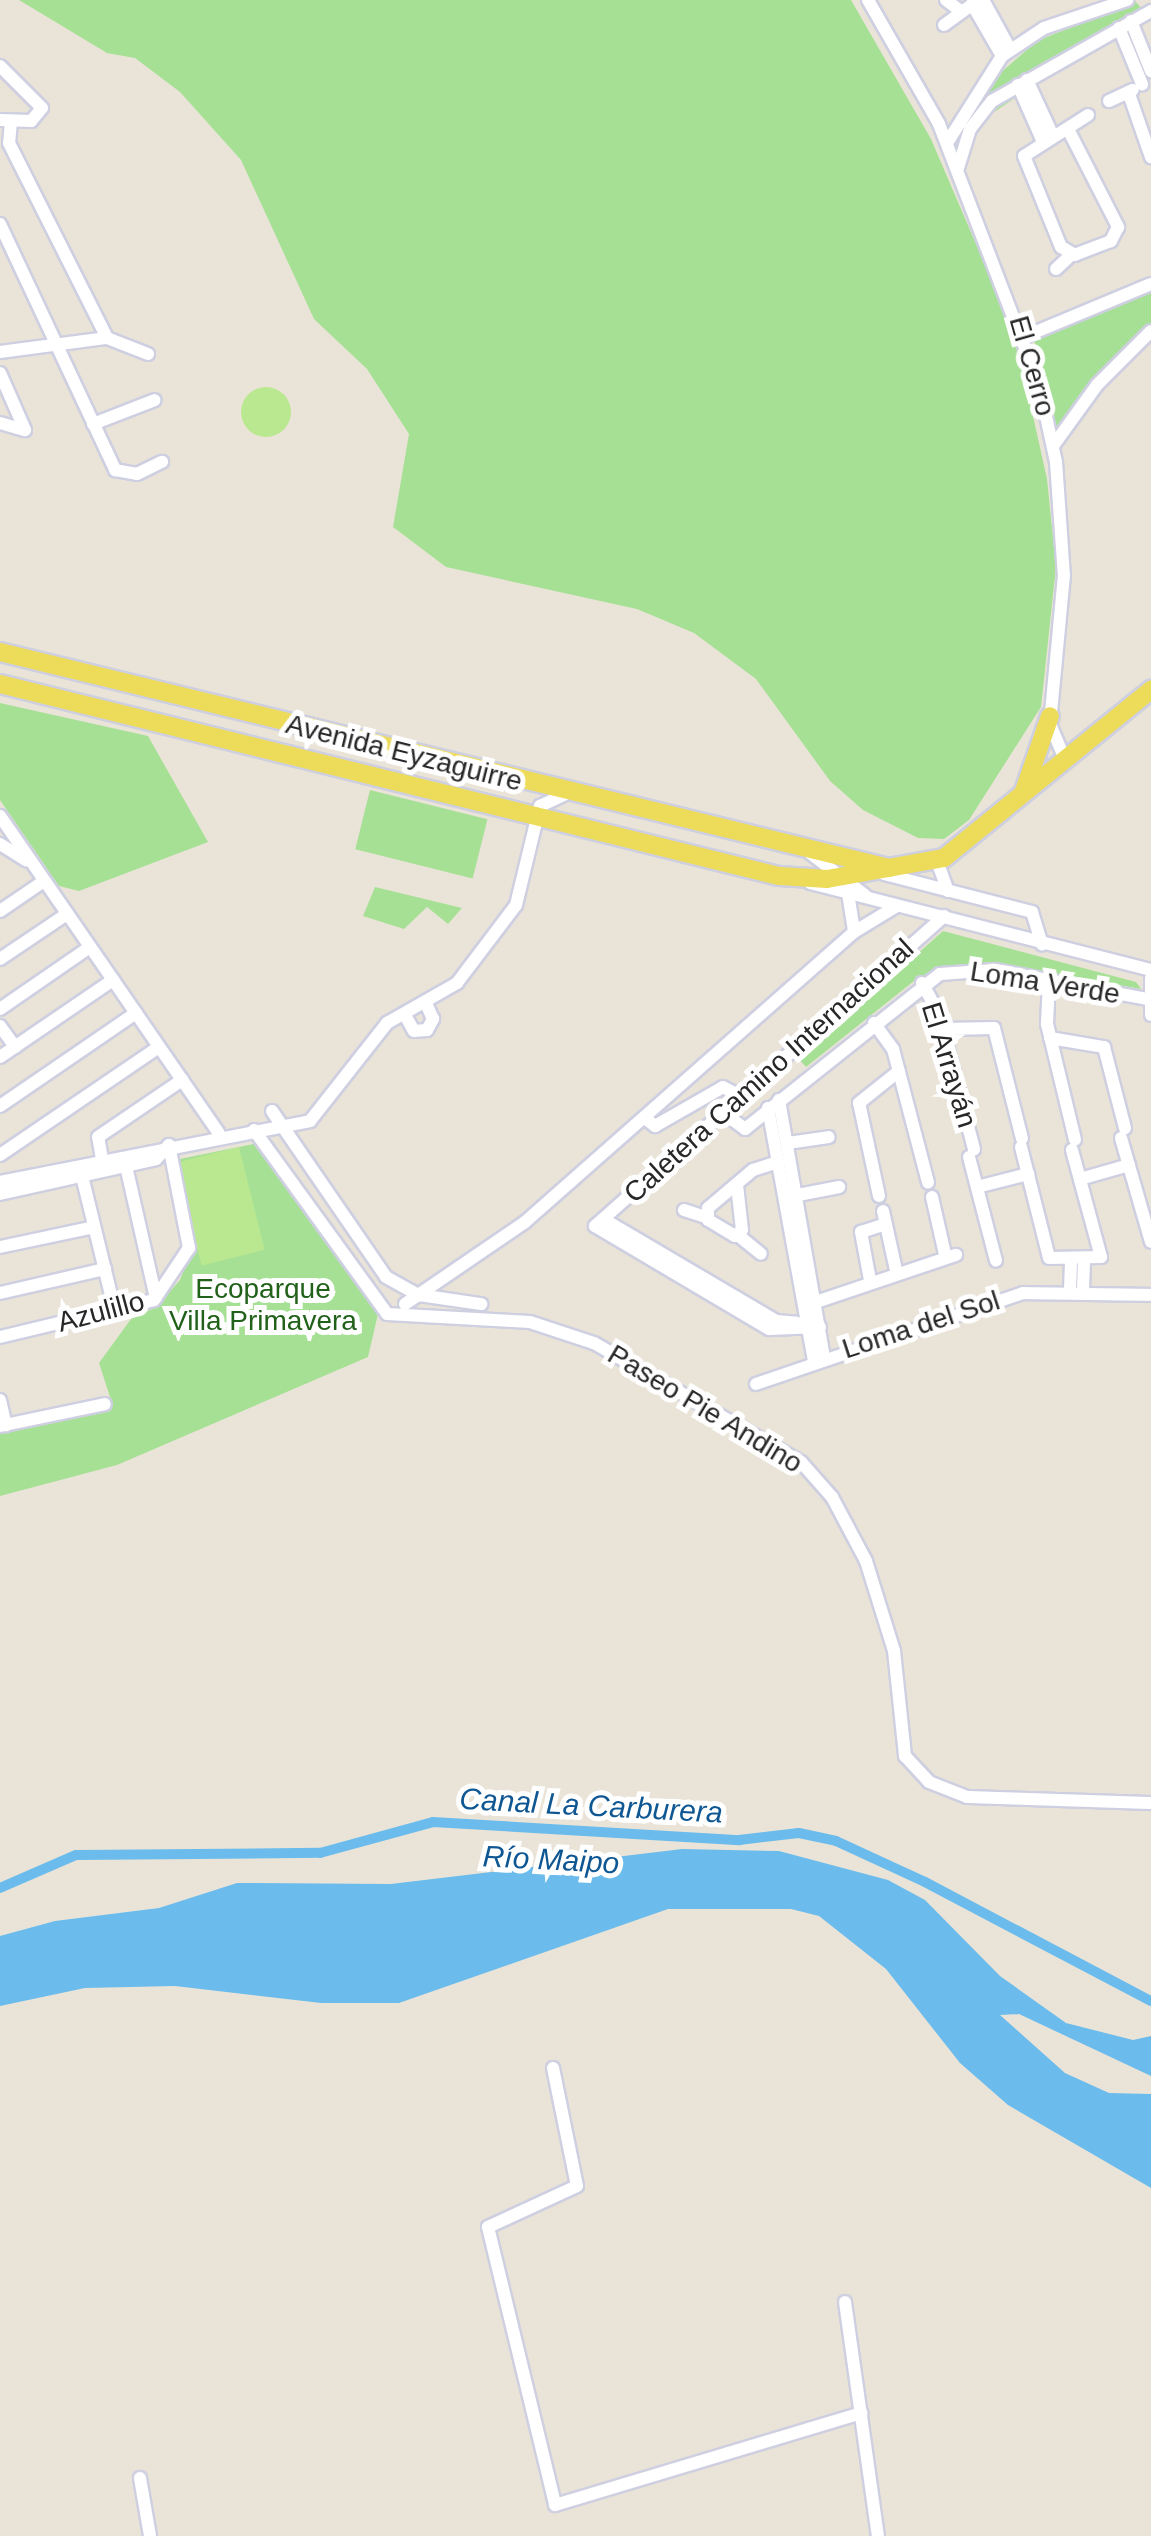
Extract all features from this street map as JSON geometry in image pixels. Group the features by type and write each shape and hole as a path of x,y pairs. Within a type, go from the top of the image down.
{"main road":[{"name":"Avenida Eyzaguirre","path":"3,655 808,853 915,869"},
{"name":"Avenida Eyzaguirre","path":"0,684 780,876 845,886 941,860 1151,691"},
{"path":"1022,796 1050,716"},
{"path":"367,774 376,746"},
{"path":"698,856 710,843 705,827"}],"street":[{"name":"El Cerro","path":"868,0 939,124 1026,336 1054,446 1064,620 1050,716 1066,759"},
{"path":"946,0 973,4 1006,52"},
{"path":"947,143 956,119 1006,52 1044,28 1127,0"},
{"path":"944,25 973,4"},
{"path":"958,170 979,114 1022,82 1151,11"},
{"path":"1125,24 1151,71"},
{"path":"1109,101 1146,82 1125,24"},
{"path":"0,66 42,108 31,122 6,120 9,143 107,338"},
{"path":"1022,82 1048,139"},
{"path":"1129,94 1151,158"},
{"path":"1073,255 1061,247 1026,153 1048,139 1070,132 1088,115"},
{"path":"939,124 956,119"},
{"path":"1056,269 1073,255 1117,233 1070,132"},
{"path":"0,224 115,470 137,474 162,462"},
{"path":"1026,336 1151,284"},
{"path":"1054,446 1096,385 1151,331"},
{"path":"0,352 107,338 148,354"},
{"path":"0,373 25,430 0,423"},
{"path":"93,424 155,400"},
{"path":"0,1182 218,1133 284,1128 310,1121 380,1030 451,989 516,905 536,816 544,802 568,793"},
{"path":"0,816 218,1133"},
{"path":"532,842 562,822"},
{"path":"1,847 32,864"},
{"name":"Avenida Eyzaguirre","path":"808,853 845,886 871,900 1010,933 1151,974"},
{"path":"941,860 948,891"},
{"name":"Avenida Eyzaguirre","path":"884,874 1018,909"},
{"path":"0,911 44,881"},
{"path":"845,886 854,932"},
{"path":"405,1304 525,1222 854,932 897,906"},
{"path":"1010,933 1023,926 1018,909"},
{"path":"1018,909 1036,915 1042,944"},
{"path":"0,959 66,914"},
{"name":"Caletera Camino Internacional","path":"814,1324 762,1319 599,1222 944,916"},
{"path":"0,1009 90,947"},
{"name":"Loma Verde","path":"731,1103 740,1129 922,983 964,968 1148,999"},
{"path":"1151,974 1151,1015"},
{"path":"0,1057 113,980"},
{"path":"943,1028 994,1028 1049,1258 1101,1257 1050,1038 1049,980"},
{"name":"El Arrayán","path":"922,983 943,1028 976,1187 996,1260"},
{"path":"405,1015 414,1031 427,1030 433,1020 426,1002"},
{"path":"0,1106 136,1013"},
{"path":"874,1023 899,1072 928,1182"},
{"path":"0,1026 14,1047"},
{"path":"1050,1038 1104,1047 1129,1165 1151,1242"},
{"path":"0,1156 159,1046"},
{"path":"879,1196 859,1102 899,1072"},
{"path":"102,1160 100,1135 182,1080"},
{"path":"645,1118 656,1126 723,1088 731,1103"},
{"path":"774,1104 788,1143 788,1178 819,1359"},
{"path":"774,1104 778,1162 798,1195 816,1302 814,1324"},
{"path":"272,1110 381,1272 419,1295 481,1304"},
{"name":"Paseo Pie Andino","path":"254,1130 386,1314 530,1322 594,1342 801,1462 832,1497 866,1560 894,1651 905,1756 929,1782 967,1797 1151,1802"},
{"path":"788,1143 828,1137"},
{"path":"0,1194 161,1157 169,1144"},
{"name":"Azulillo","path":"0,1337 156,1298 190,1248 169,1144"},
{"path":"706,1217 738,1184 778,1162"},
{"path":"1080,1179 1129,1165"},
{"path":"126,1166 156,1298"},
{"path":"976,1187 1028,1174"},
{"path":"82,1176 115,1311"},
{"path":"738,1184 739,1236"},
{"path":"798,1195 839,1187"},
{"path":"816,1302 896,1270 950,1255 932,1197"},
{"path":"684,1210 706,1217 761,1254"},
{"path":"870,1280 861,1232 882,1218 896,1270"},
{"path":"0,1247 94,1226"},
{"path":"1077,1258 1077,1290"},
{"path":"0,1293 106,1269"},
{"path":"445,1280 450,1300"},
{"name":"Loma del Sol","path":"756,1384 950,1311 1077,1290 1151,1295"},
{"path":"0,1400 3,1425 105,1404"},
{"path":"553,2068 577,2186 488,2227 555,2505 861,2413"},
{"path":"845,2302 878,2536"},
{"path":"140,2478 150,2536"}],"green space":[{"path":"19,0 851,0 931,139 1015,335 1047,479 1056,567 1041,707 969,820 944,839 918,838 863,810 830,781 756,679 694,633 637,609 446,567 393,527 409,434 367,369 314,319 241,160 180,92 135,58 107,53"},
{"path":"1135,1 1144,11 960,135 954,132 983,88 1037,41"},
{"path":"1151,290 1151,324 1095,376 1057,432 1034,339"},
{"path":"256,388 276,388 290,402 290,422 276,436 256,436 242,422 242,402"},
{"path":"0,703 148,736 208,842 79,891 59,886 0,800"},
{"path":"370,790 487,819 473,878 355,849"},
{"path":"375,887 462,908 448,924 427,907 404,929 363,916"},
{"path":"943,931 1136,982 1141,989 999,964 950,967 914,981 806,1067 799,1059"},
{"name":"Ecoparque Villa Primavera","path":"259,1143 378,1314 368,1357 117,1465 0,1496 0,1431 101,1411 110,1397 99,1363 131,1319 156,1307 180,1280 193,1246 175,1160"},
{"path":"239,1147 265,1250 202,1266 176,1163"}],"water":[{"path":"682,1849 779,1851 888,1880 925,1900 1000,1976 1066,2023 1133,2040 1151,2036 1151,2076 1019,2014 1000,2015 1065,2073 1109,2093 1151,2094 1151,2188 1008,2105 960,2063 886,1969 819,1916 791,1909 668,1909 399,2003 321,2003 175,1986 85,1988 0,2006 0,1936 55,1921 159,1908 237,1883 391,1884"}],"waterway":[{"name":"Canal La Carburera","path":"0,1888 76,1855 320,1853 433,1822 739,1840 799,1833 836,1841 925,1882 1151,2001"}],"water label":[{"name":"Río Maipo","path":"551,1860"}]}
